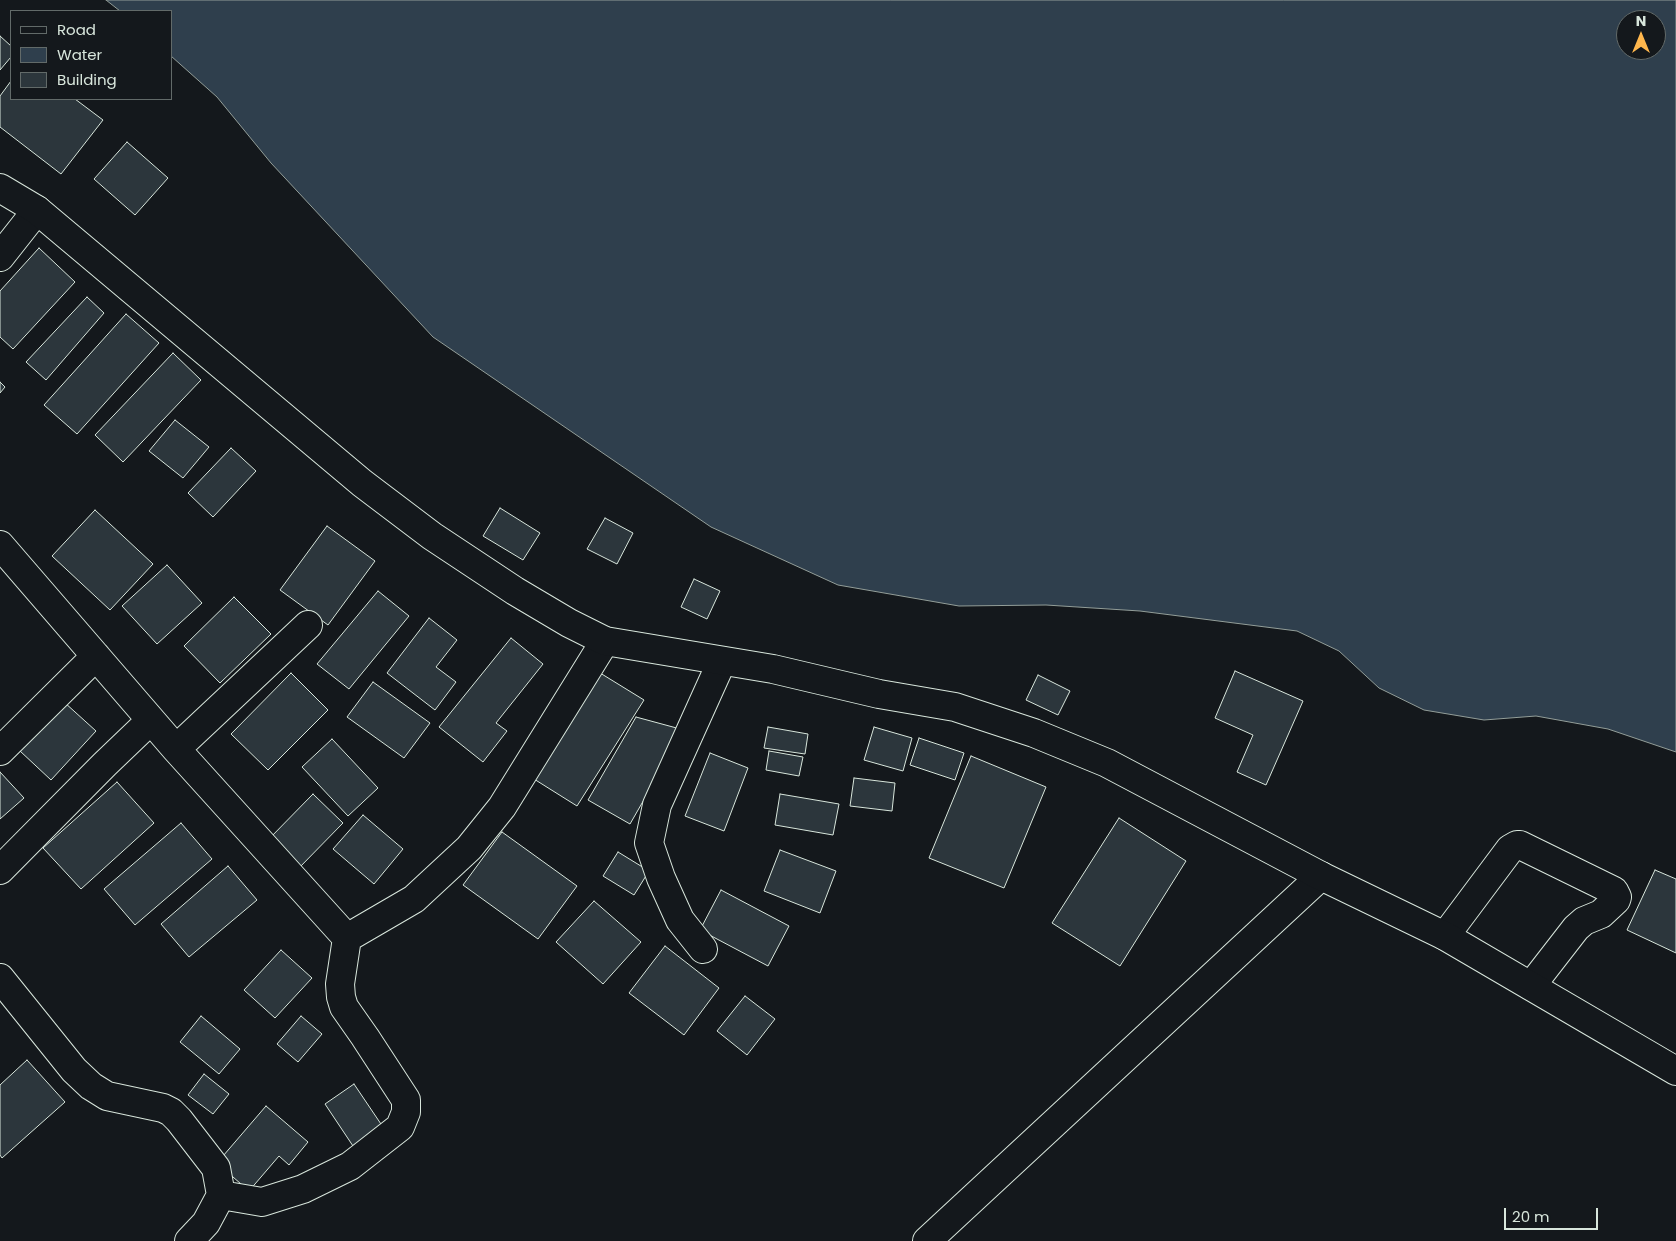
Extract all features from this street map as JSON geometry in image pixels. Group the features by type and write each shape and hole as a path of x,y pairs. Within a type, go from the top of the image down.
{"main road":[{"path":"0,188 37,210 362,483 424,530 515,591 604,641 773,669 879,694 955,707 1034,732 1106,763 1321,876 1445,936 1676,1071"},
{"path":"0,257 37,210"},
{"path":"0,545 176,749 347,938"},
{"path":"176,749 308,625"},
{"path":"347,938 414,899 469,848 502,807 604,641"},
{"path":"0,751 96,656"},
{"path":"703,949 680,920 661,878 650,842 657,805 722,661"},
{"path":"0,870 151,720"},
{"path":"1445,936 1510,849 1516,845 1520,845 1614,891 1617,896 1616,900 1601,914 1584,921 1576,928 1531,986"},
{"path":"927,1241 1321,876"},
{"path":"221,1195 262,1202 303,1189 350,1166 400,1127 406,1112 406,1100 344,1007 341,997 340,984 347,938"},
{"path":"0,978 74,1070 91,1086 107,1096 163,1108 171,1112 216,1168 221,1195 206,1223 189,1241"}],"water":[{"path":"106,0 1676,0 1676,752 1608,729 1536,716 1484,720 1424,710 1379,688 1339,651 1297,631 1140,611 1046,605 959,606 838,585 711,527 433,337 271,163 217,97 172,57 172,10 119,10"}],"building":[{"path":"0,36 10,45 10,58 0,70"},
{"path":"10,82 10,100 76,100 103,120 61,174 0,127 0,96"},
{"path":"127,142 168,178 135,215 94,179"},
{"path":"39,248 75,282 13,349 0,337 0,291"},
{"path":"87,297 104,313 46,380 26,362"},
{"path":"126,314 159,343 77,434 44,405"},
{"path":"173,353 201,380 123,462 95,435"},
{"path":"0,382 5,387 0,393"},
{"path":"175,420 209,447 183,478 149,451"},
{"path":"231,448 256,471 213,517 188,493"},
{"path":"500,508 540,533 523,560 483,536"},
{"path":"95,510 153,564 110,610 52,556"},
{"path":"605,518 633,533 617,564 587,549"},
{"path":"327,526 375,561 328,625 280,590"},
{"path":"167,565 202,603 157,644 122,606"},
{"path":"694,579 720,591 707,619 681,607"},
{"path":"378,591 409,616 349,689 317,664"},
{"path":"234,597 271,634 220,683 184,646"},
{"path":"429,618 457,640 436,667 456,682 435,710 387,673"},
{"path":"511,638 543,664 496,723 507,731 483,762 439,727"},
{"path":"592,668 644,700 577,806 526,774"},
{"path":"1235,671 1303,701 1266,785 1237,772 1253,735 1215,718"},
{"path":"291,673 328,710 268,770 231,734"},
{"path":"1038,675 1070,691 1058,715 1026,700"},
{"path":"373,682 430,723 404,758 347,717"},
{"path":"64,702 96,731 51,780 20,751"},
{"path":"636,717 684,730 630,824 588,800"},
{"path":"768,727 808,734 805,754 764,748"},
{"path":"874,727 912,738 903,771 864,760"},
{"path":"919,738 964,753 955,780 910,765"},
{"path":"332,739 378,788 348,816 302,767"},
{"path":"769,751 803,757 799,776 766,770"},
{"path":"710,753 748,768 724,831 685,816"},
{"path":"971,756 1046,787 1004,888 929,858"},
{"path":"0,772 24,798 0,819"},
{"path":"854,778 895,783 892,811 850,806"},
{"path":"117,782 154,823 81,889 43,848"},
{"path":"313,794 343,823 298,869 268,840"},
{"path":"780,794 839,804 833,835 775,825"},
{"path":"363,815 403,849 374,884 333,849"},
{"path":"1119,818 1186,861 1120,966 1052,923"},
{"path":"181,823 212,859 135,925 104,889"},
{"path":"502,832 577,886 538,939 463,885"},
{"path":"780,850 836,871 820,913 764,891"},
{"path":"618,852 649,871 634,895 603,876"},
{"path":"228,866 257,900 189,957 161,924"},
{"path":"1655,870 1676,879 1676,953 1627,930"},
{"path":"721,890 789,926 768,966 700,930"},
{"path":"594,901 641,942 603,984 556,942"},
{"path":"665,946 719,988 684,1035 629,993"},
{"path":"281,950 312,978 275,1018 244,990"},
{"path":"745,996 775,1019 747,1055 717,1031"},
{"path":"201,1016 240,1049 219,1074 180,1042"},
{"path":"301,1016 322,1034 298,1062 277,1044"},
{"path":"27,1060 65,1102 2,1158 0,1155 0,1085"},
{"path":"204,1074 229,1094 213,1114 188,1095"},
{"path":"354,1084 385,1130 355,1149 325,1104"},
{"path":"266,1106 308,1142 289,1165 279,1156 249,1191 217,1163"}]}
